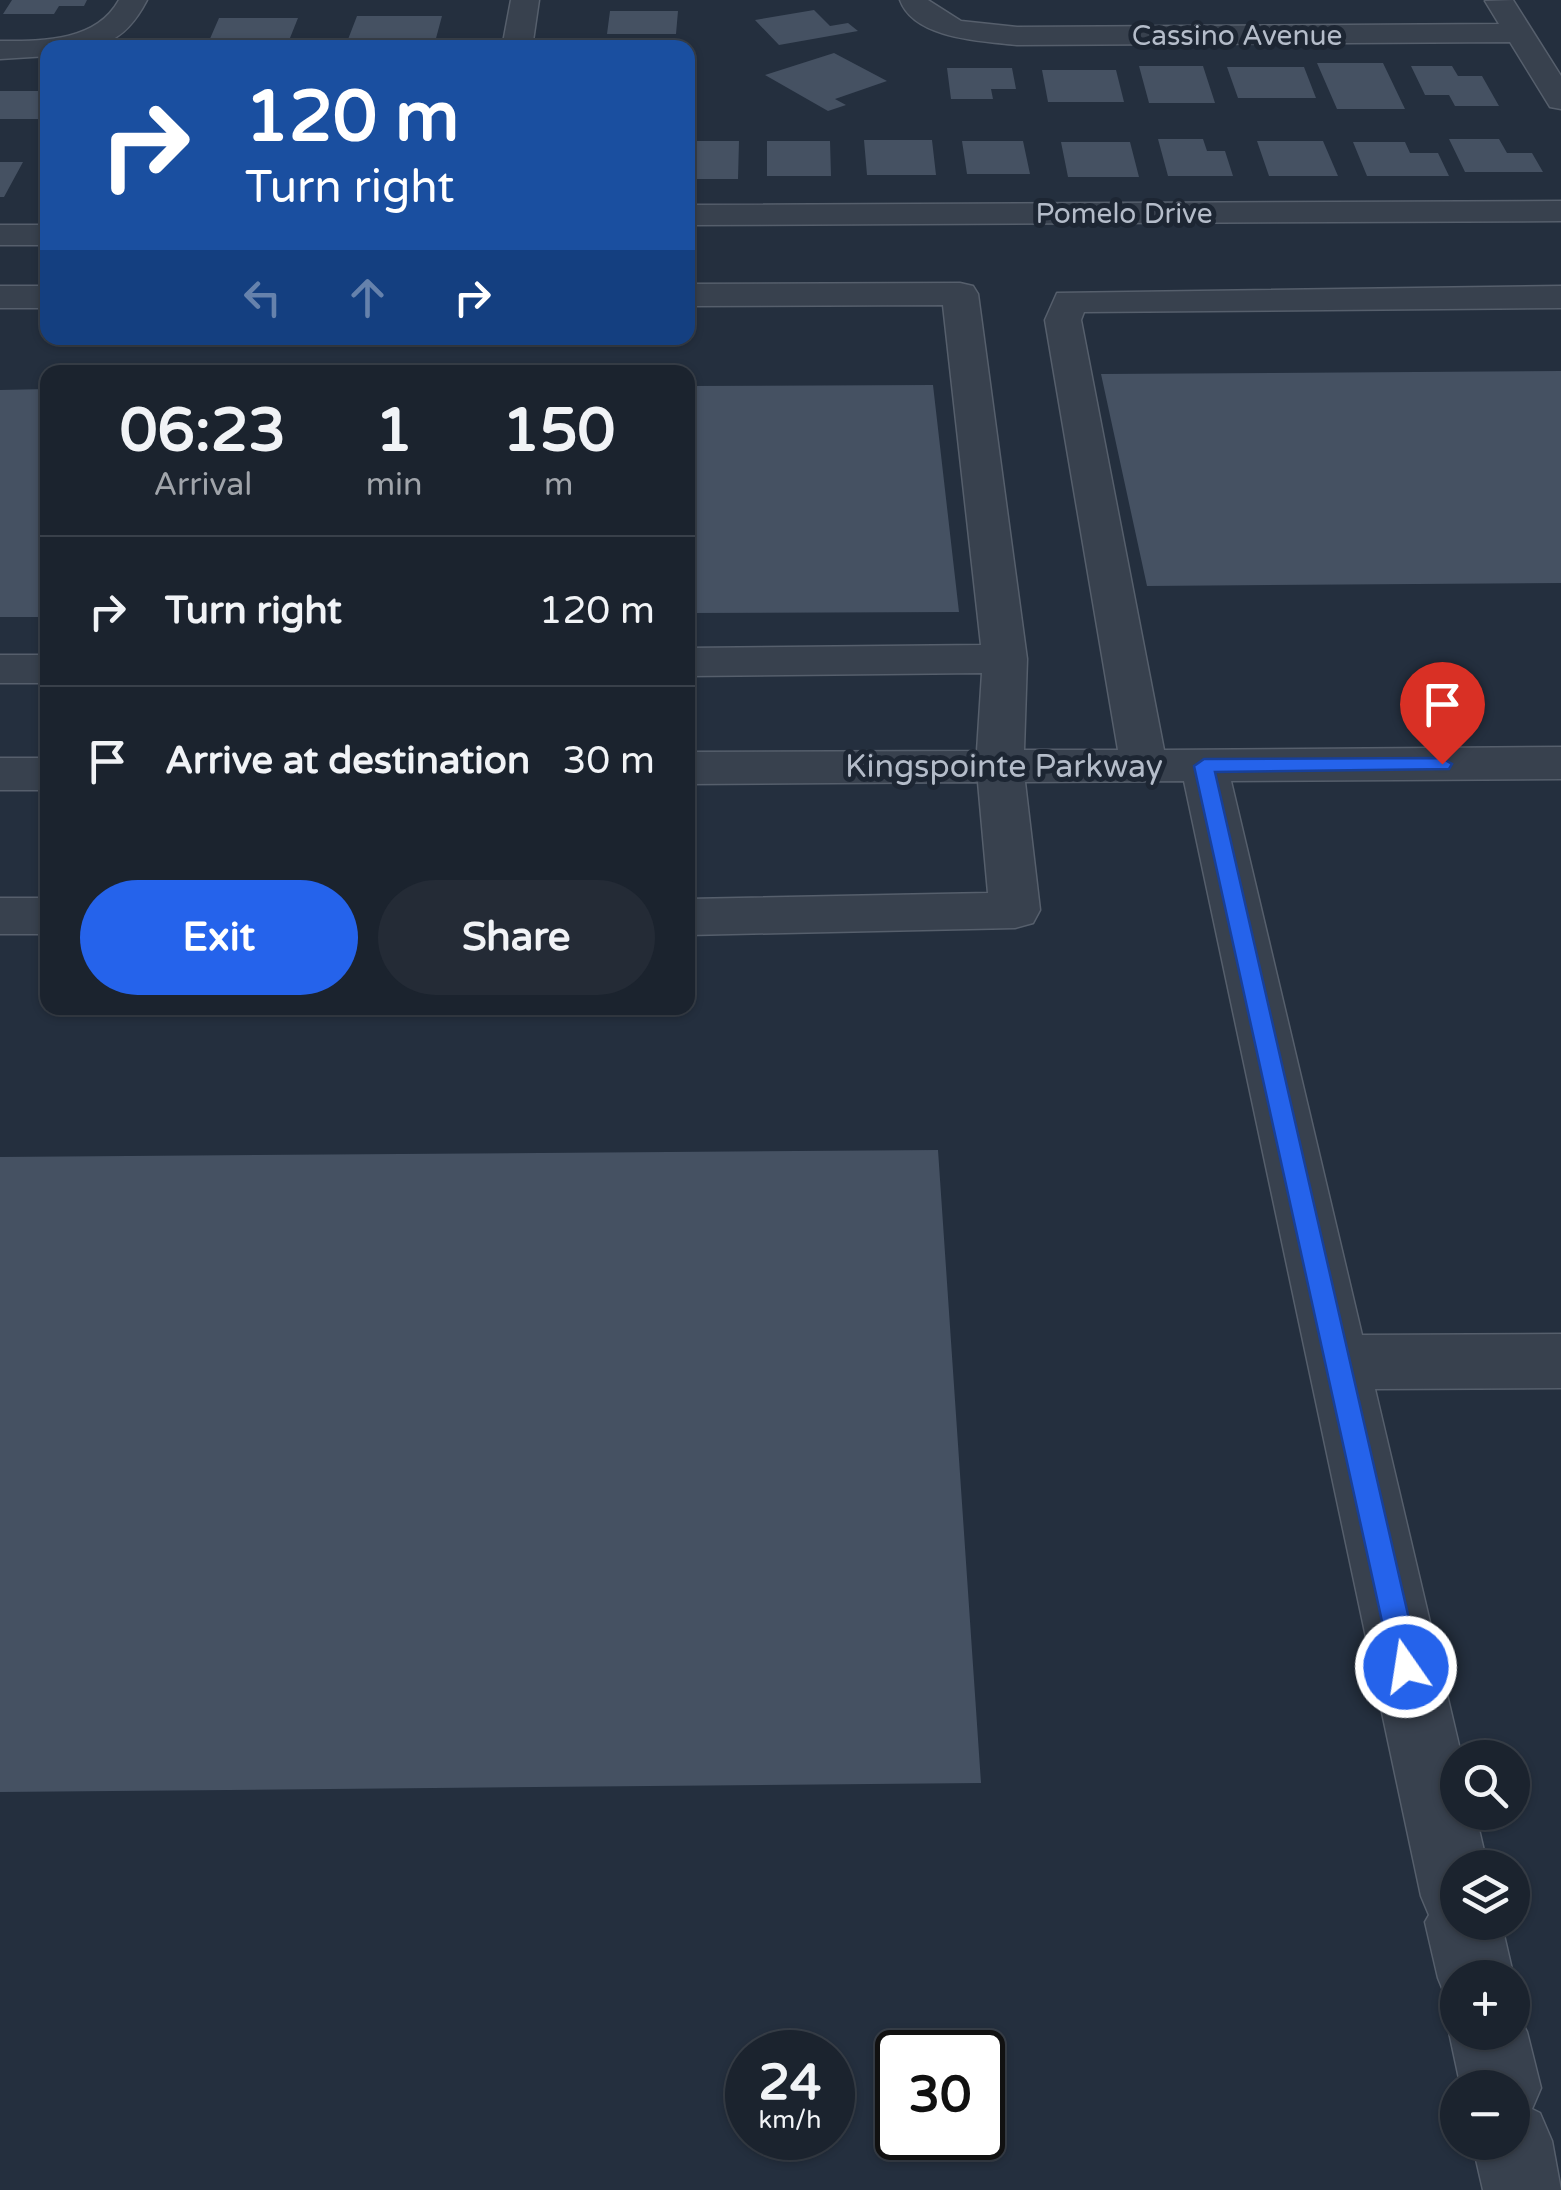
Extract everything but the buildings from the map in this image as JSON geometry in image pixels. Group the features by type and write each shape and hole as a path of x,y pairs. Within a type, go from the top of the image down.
{"street":[{"path":"87,40 122,21 132,0"},
{"path":"518,40 526,0"},
{"name":"Cassino Avenue","path":"914,0 954,30 1017,36 1520,33"},
{"path":"1499,0 1561,100"},
{"path":"0,50 40,48"},
{"name":"Pomelo Drive","path":"695,215 1561,211"},
{"path":"0,235 40,235"},
{"path":"695,295 960,294 1006,659 1000,764 1014,910 695,918"},
{"path":"0,297 40,297"},
{"path":"1144,766 1062,320 1070,301 1561,297"},
{"path":"695,662 1006,659"},
{"path":"0,669 40,668"},
{"name":"Kingspointe Parkway","path":"695,768 1561,763"},
{"path":"1204,766 1448,1850"},
{"path":"0,774 40,774"},
{"path":"0,916 40,916"},
{"path":"1337,1362 1561,1361"},
{"path":"1517,2160 1524,2190"}],"route":[{"path":"1406,1667 1204,766 1442,764"}]}
